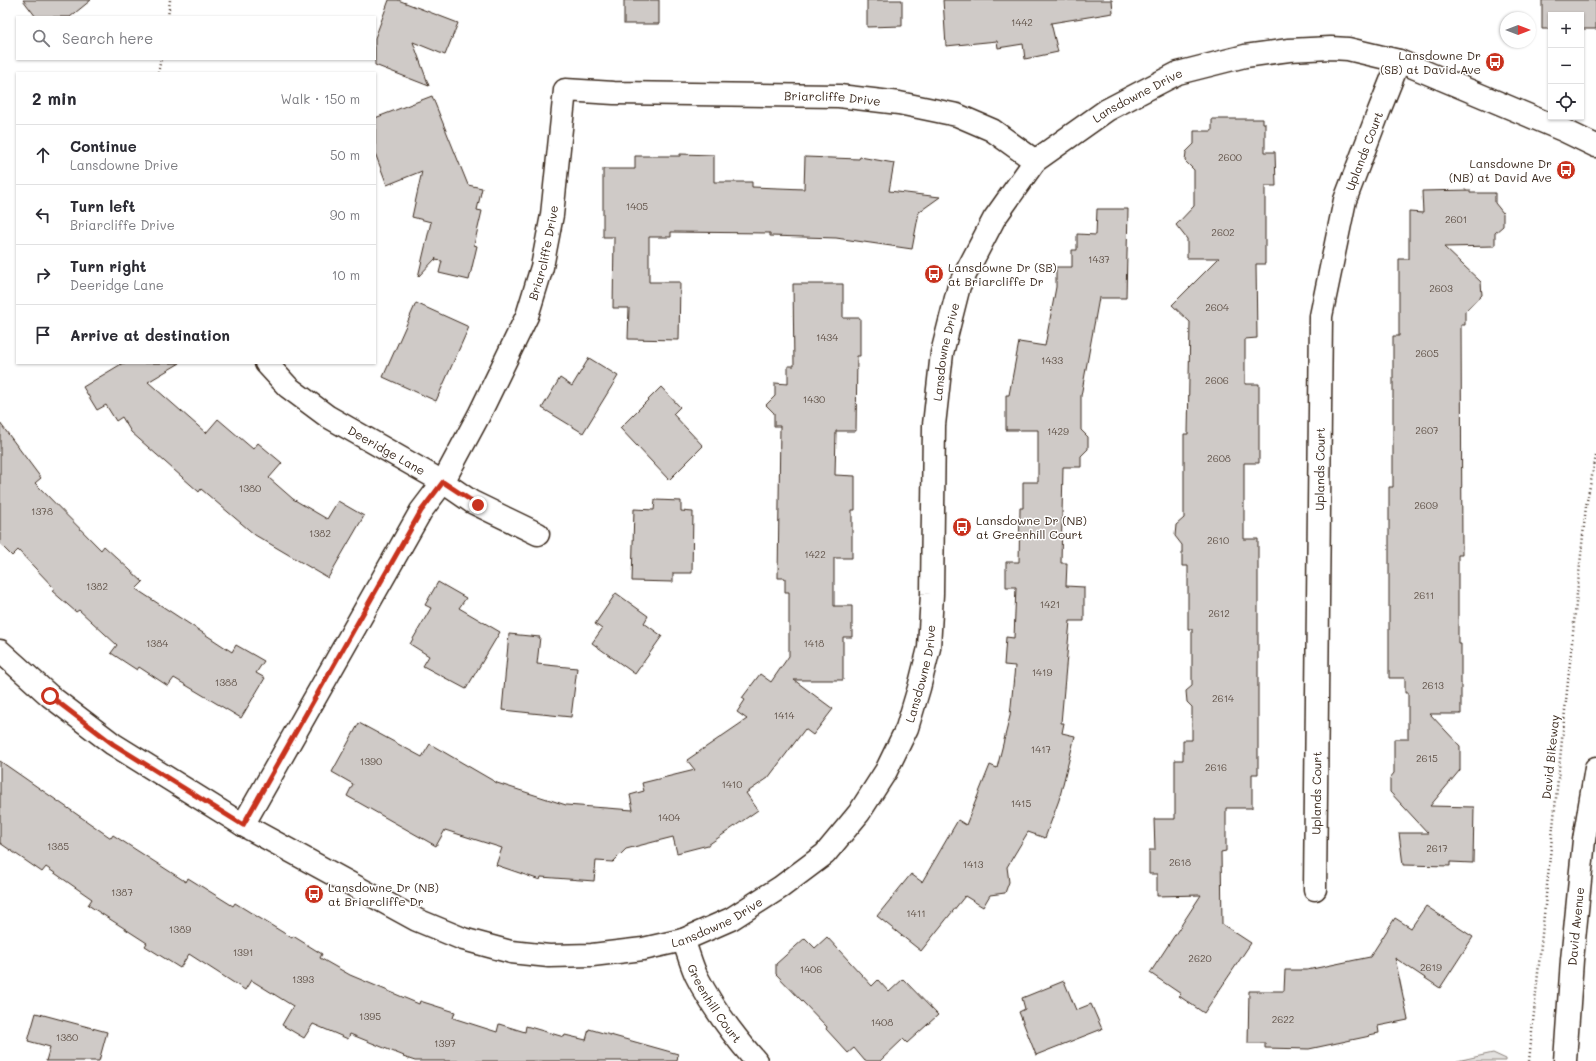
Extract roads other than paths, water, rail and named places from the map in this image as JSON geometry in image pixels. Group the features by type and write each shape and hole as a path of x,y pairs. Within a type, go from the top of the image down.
{"street":[{"name":"Lansdowne Drive","path":"0,651 50,696 113,744 243,825 416,920 463,939 510,952 549,956 592,955 643,949 683,940 731,919 782,887 825,854 859,813 886,771 907,728 929,648 932,594 934,425 942,353 959,286 994,219 1035,161 1107,110 1178,73 1245,56 1289,50 1348,49 1400,61 1563,130 1596,146"},
{"name":"Uplands Court","path":"1315,889 1321,316 1346,200 1379,111 1400,61"},
{"name":"Briarcliffe Drive","path":"243,825 417,518 443,482 479,415 527,316 542,267 552,215 566,90 614,93 839,96 899,103 957,115 992,130 1035,161"},
{"name":"Deeridge Lane","path":"267,364 288,387 327,416 443,482 472,502 538,534"},
{"name":"David Avenue","path":"1565,1055 1572,960 1584,840 1596,768"},
{"name":"Greenhill Court","path":"683,940 701,984 735,1037 756,1061"}],"place":[{"name":"Lansdowne Dr (SB) at David Ave","path":"1495,62"},
{"name":"Lansdowne Dr (NB) at David Ave","path":"1566,170"},
{"name":"Lansdowne Dr (SB) at Briarcliffe Dr","path":"934,274"},
{"name":"Lansdowne Dr (NB) at Greenhill Court","path":"962,527"},
{"name":"Lansdowne Dr (NB) at Briarcliffe Dr","path":"314,894"}]}
